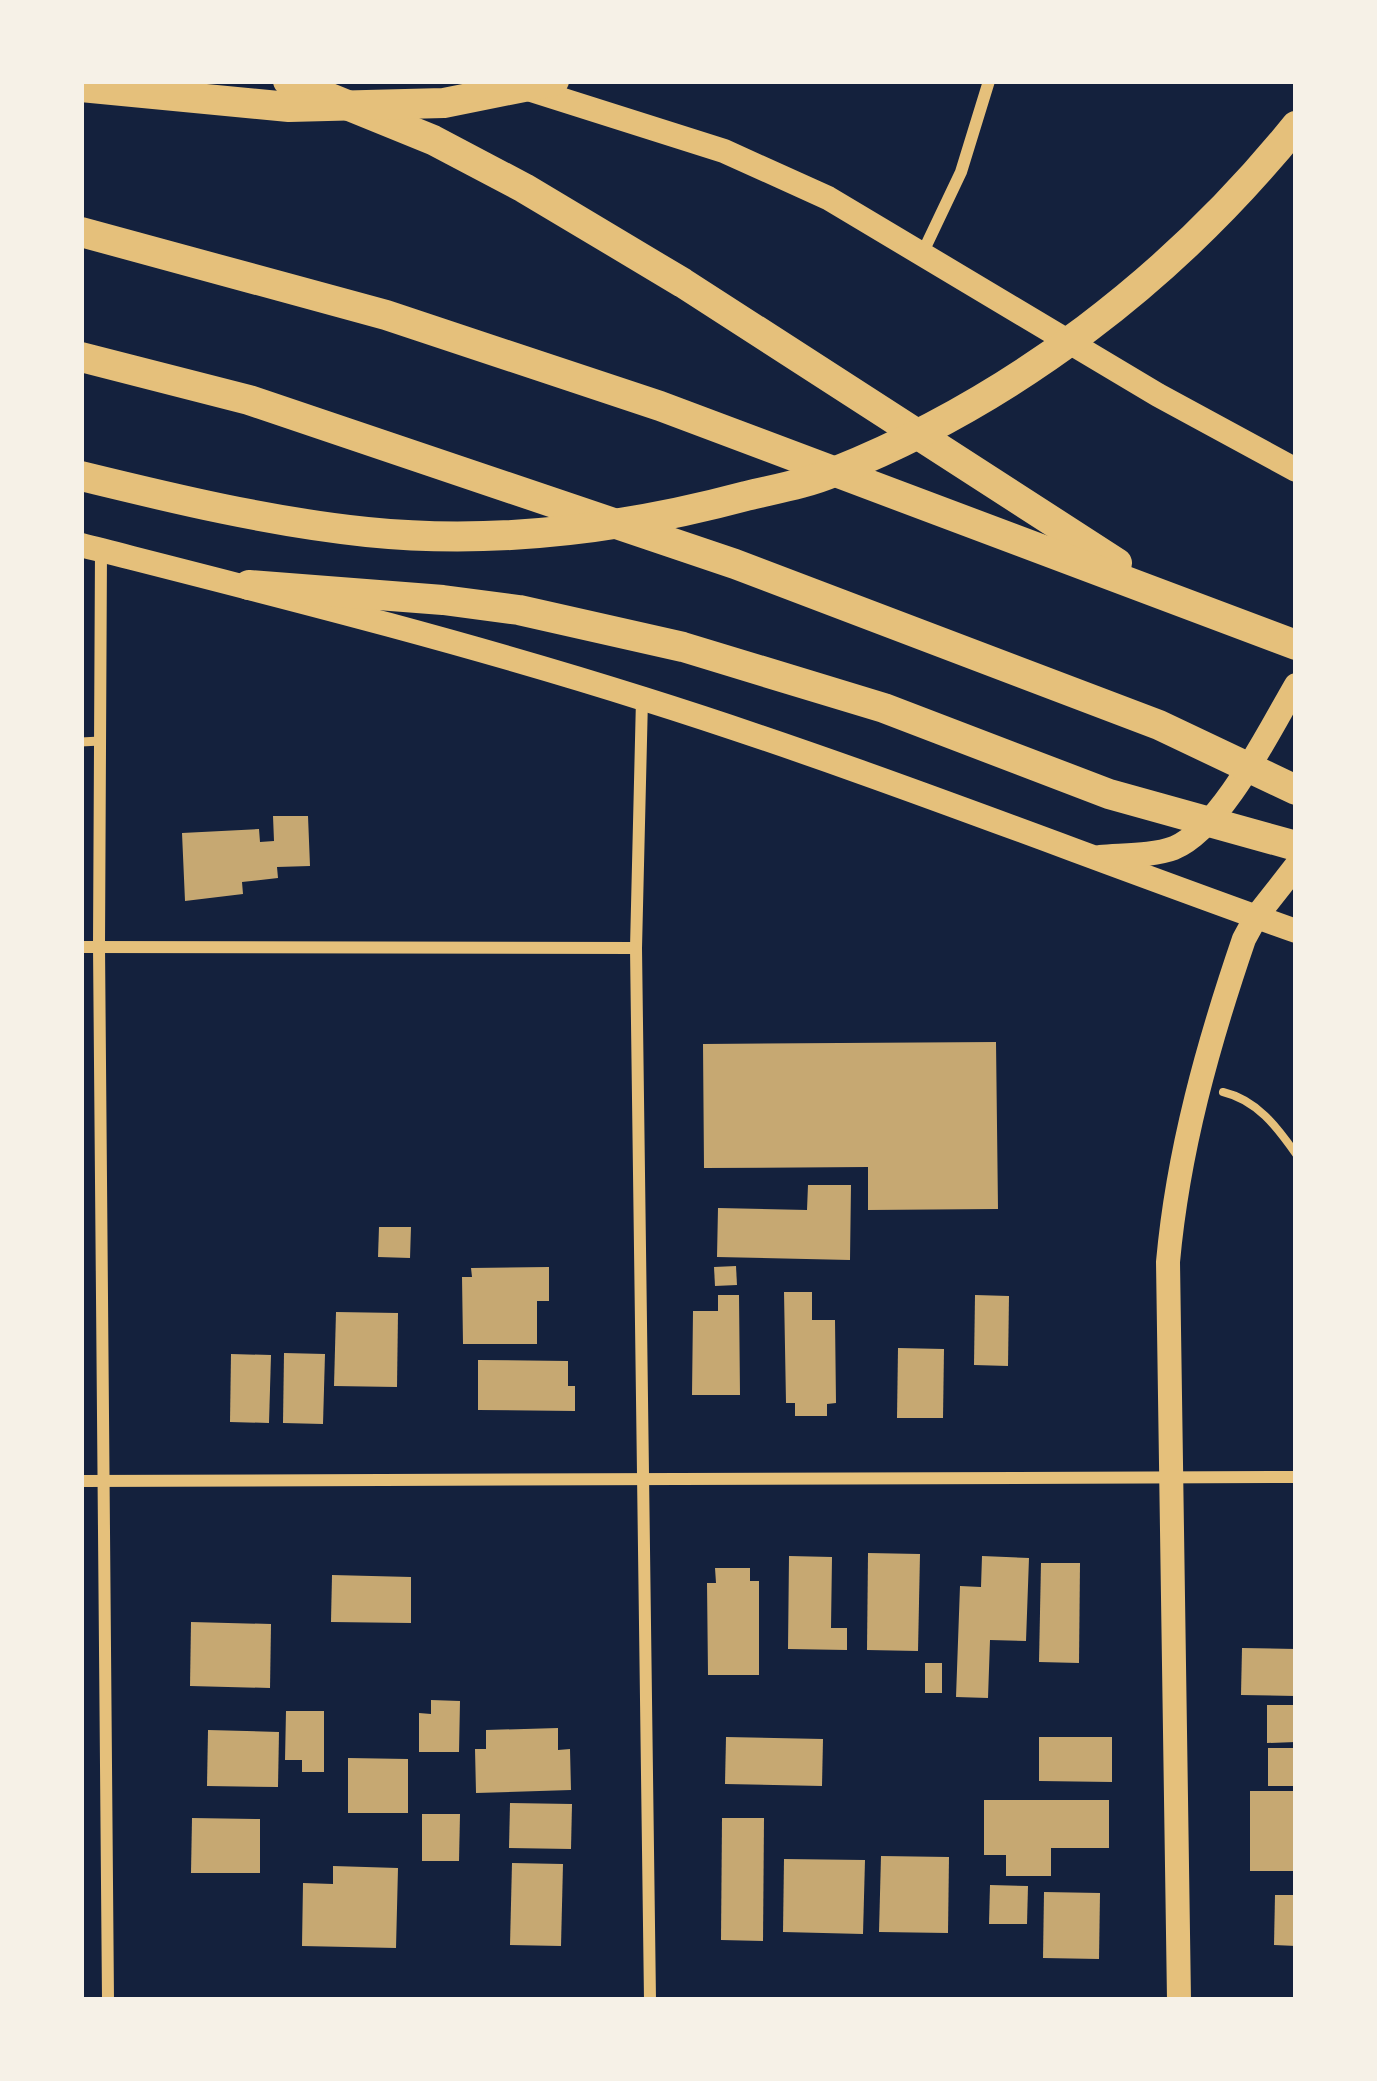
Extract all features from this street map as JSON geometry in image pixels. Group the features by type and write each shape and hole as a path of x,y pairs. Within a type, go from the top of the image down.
{"highway":[{"path":"288,81 433,140 544,200 1162,592"},
{"path":"81,87 289,107 444,104 554,81"},
{"path":"92,478 284,521 371,532 487,536 597,529 830,474 922,432 1018,379 1124,300 1209,221 1296,126"},
{"path":"81,232 386,315 660,406 1296,645"},
{"path":"81,357 249,400 713,556 1160,724 1296,790"},
{"path":"249,585 500,608 683,647 884,708 1108,794 1296,846"}],"main road":[{"path":"503,81 724,151 828,198 1292,472"},
{"path":"91,547 249,585 642,698 825,759 1296,932"},
{"path":"1092,859 1175,848 1201,827 1225,803 1296,685"},
{"path":"1179,2000 1168,1262 1172,1216 1198,1087 1236,963 1256,917 1296,866"}],"street":[{"path":"923,252 961,172 989,81"},
{"path":"91,547 100,741 108,2000"},
{"path":"642,698 636,948 650,2000"},
{"path":"81,946 636,948"},
{"path":"81,1481 1296,1478"}],"lane":[{"path":"81,742 100,741"}],"path":[{"path":"1198,1087 1239,1096 1274,1123 1296,1154"}],"building":[{"path":"273,816 308,816 310,866 277,867 278,878 242,882 243,894 185,901 182,833 259,829 260,842 274,841"},
{"path":"996,1042 998,1209 868,1210 868,1167 704,1168 703,1044"},
{"path":"808,1185 851,1185 850,1260 717,1257 718,1208 807,1210"},
{"path":"379,1227 411,1227 410,1258 378,1257"},
{"path":"736,1266 737,1285 715,1286 714,1267"},
{"path":"549,1267 549,1301 537,1301 537,1344 463,1344 462,1277 472,1277 471,1268"},
{"path":"784,1292 812,1292 812,1320 835,1320 836,1403 827,1404 827,1416 795,1416 795,1403 786,1403"},
{"path":"718,1295 739,1295 740,1395 692,1395 693,1311 718,1311"},
{"path":"975,1295 1009,1296 1008,1366 974,1365"},
{"path":"336,1312 398,1313 397,1387 334,1386"},
{"path":"898,1348 944,1349 943,1418 897,1418"},
{"path":"284,1353 325,1354 323,1424 283,1423"},
{"path":"231,1354 271,1355 269,1423 230,1422"},
{"path":"478,1360 568,1361 575,1411 478,1410"},
{"path":"868,1553 920,1554 918,1651 867,1650"},
{"path":"789,1556 832,1557 831,1628 847,1628 847,1650 788,1649"},
{"path":"982,1556 1029,1558 1026,1641 990,1640 988,1698 956,1697 960,1586 981,1587"},
{"path":"1041,1563 1080,1563 1079,1663 1039,1662"},
{"path":"715,1568 750,1568 750,1581 759,1581 759,1675 708,1675 707,1583 716,1583"},
{"path":"332,1575 411,1577 411,1623 331,1622"},
{"path":"191,1622 271,1624 270,1688 190,1686"},
{"path":"1242,1648 1296,1649 1296,1696 1241,1695"},
{"path":"925,1663 942,1663 942,1693 925,1693"},
{"path":"431,1700 460,1701 459,1752 419,1752 419,1713 431,1714"},
{"path":"1267,1705 1296,1705 1296,1742 1267,1743"},
{"path":"286,1711 324,1711 324,1772 302,1772 302,1760 285,1760"},
{"path":"558,1728 558,1750 570,1749 571,1790 476,1793 475,1749 486,1749 486,1730"},
{"path":"208,1730 279,1732 278,1787 207,1786"},
{"path":"726,1737 823,1739 822,1786 725,1784"},
{"path":"1039,1737 1112,1737 1112,1782 1039,1781"},
{"path":"1268,1748 1296,1748 1296,1786 1268,1786"},
{"path":"348,1758 408,1759 408,1813 348,1813"},
{"path":"1250,1791 1296,1791 1296,1871 1250,1871"},
{"path":"984,1800 1109,1800 1109,1848 1051,1848 1051,1876 1006,1876 1006,1855 984,1855"},
{"path":"510,1803 572,1804 571,1849 509,1848"},
{"path":"422,1814 460,1814 459,1861 422,1861"},
{"path":"192,1818 260,1819 260,1873 191,1873"},
{"path":"722,1818 764,1818 763,1941 721,1940"},
{"path":"881,1856 949,1857 948,1933 879,1932"},
{"path":"784,1859 865,1860 863,1934 783,1932"},
{"path":"512,1863 563,1864 561,1946 510,1945"},
{"path":"333,1866 398,1868 396,1948 302,1946 303,1883 333,1884"},
{"path":"990,1885 1028,1886 1027,1924 989,1924"},
{"path":"1044,1892 1100,1893 1099,1959 1043,1958"},
{"path":"1275,1895 1296,1895 1296,1946 1274,1945"}]}
